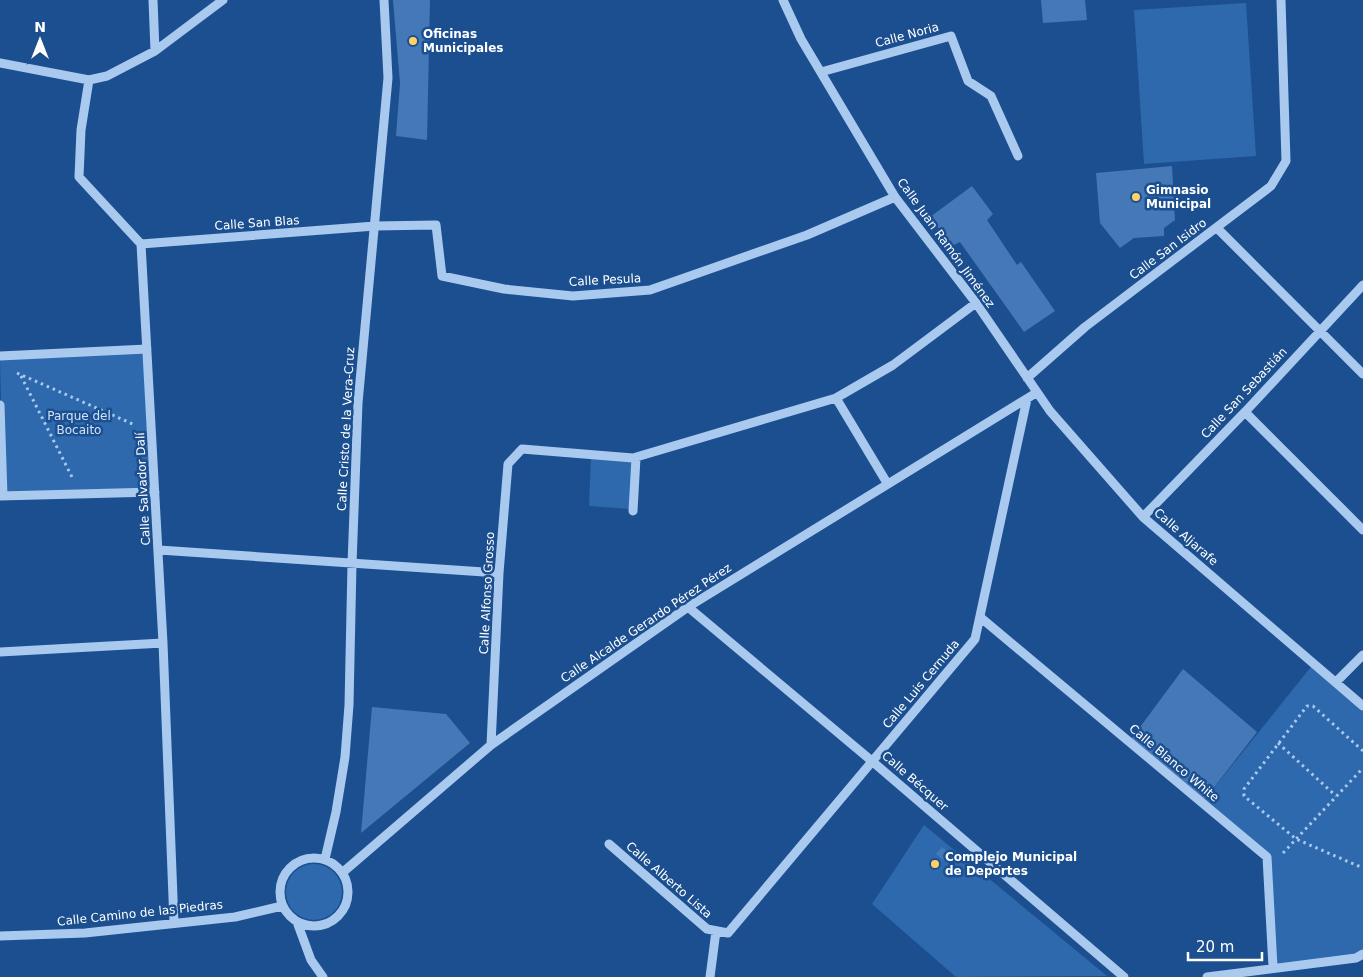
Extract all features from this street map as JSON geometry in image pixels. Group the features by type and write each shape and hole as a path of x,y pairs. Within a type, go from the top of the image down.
{"street":[{"path":"153,0 155,51"},
{"path":"0,63 89,80 107,76 155,51 223,0"},
{"name":"Calle Cristo de la Vera-Cruz","path":"325,859 336,812 345,757 349,705 358,403 376,226 388,78 384,0"},
{"name":"Calle Juan Ramón Jiménez","path":"783,0 801,40 895,197 976,302 1036,393"},
{"name":"Calle San Isidro","path":"1026,378 1086,327 1271,186 1286,161 1281,0"},
{"name":"Calle Noria","path":"821,72 951,36 968,81 991,96 1018,156"},
{"path":"89,80 81,130 79,178 141,244"},
{"name":"Calle Pesula","path":"376,226 436,225 442,276 504,289 573,296 650,290 807,235 895,197"},
{"name":"Calle San Blas","path":"141,244 376,226"},
{"path":"1217,228 1363,374"},
{"name":"Calle Salvador Dalí","path":"141,244 163,644 174,923"},
{"name":"Calle San Sebastián","path":"1143,517 1245,412 1363,285"},
{"path":"632,511 636,458 836,398 893,365 976,302"},
{"path":"0,356 147,349"},
{"name":"Calle Alcalde Gerardo Pérez Pérez","path":"342,873 491,744 688,606 1036,393"},
{"name":"Calle Aljarafe","path":"1036,393 1143,517 1363,706"},
{"path":"836,398 887,483"},
{"name":"Calle Luis Cernuda","path":"728,933 975,639 1028,399"},
{"path":"0,405 2,496 155,492"},
{"path":"1245,412 1363,530"},
{"name":"Calle Alfonso Grosso","path":"491,744 508,464 522,449 636,458"},
{"path":"158,550 500,573"},
{"name":"Calle Bécquer","path":"688,606 1124,977"},
{"name":"Calle Blanco White","path":"980,617 1267,856 1273,967"},
{"path":"0,652 163,644"},
{"path":"1336,682 1363,655"},
{"name":"Calle Alberto Lista","path":"609,844 707,929 728,933"},
{"path":"313,857 325,859 335,865 342,873 347,883 348,895 345,906 330,922 319,926 308,926 297,922 288,915 282,906 279,895 280,883 284,873 302,859 313,857"},
{"name":"Calle Camino de las Piedras","path":"0,936 85,933 235,917 282,906"},
{"path":"297,922 311,960 323,977"},
{"name":"Calle Alberto Lista","path":"710,977 716,931"},
{"path":"1207,977 1273,967 1356,958 1363,954"}],"path":[{"path":"80,494 20,375 152,433"},
{"path":"1363,751 1313,706 1307,706 1244,789 1244,796 1296,839 1363,868"},
{"path":"1278,743 1336,796"},
{"path":"1268,868 1363,768"}],"green space":[{"path":"1246,3 1256,156 1144,164 1134,10"},
{"name":"Parque del Bocaito","path":"147,349 155,492 3,496 0,356"},
{"path":"591,455 633,458 630,509 589,506"},
{"path":"1314,663 1363,706 1363,954 1273,967 1267,857 1202,803"},
{"name":"Complejo Municipal de Deportes","path":"924,825 1107,976 956,977 872,904"},
{"path":"308,864 320,864 334,872 342,886 340,903 334,912 320,920 308,920 298,915 291,908 286,898 286,886 291,876 298,869"}],"building":[{"name":"Oficinas Municipales","path":"393,0 430,0 427,140 396,136 400,83"},
{"path":"1041,0 1085,0 1087,20 1043,23"},
{"name":"Gimnasio Municipal","path":"1172,166 1175,220 1164,228 1164,236 1134,238 1120,248 1100,223 1096,173"},
{"path":"972,186 993,214 987,220 1017,265 1021,262 1055,311 1024,332 960,242 952,246 930,217"},
{"path":"1183,669 1257,732 1202,803 1129,742"},
{"path":"372,707 446,714 470,743 361,833"},
{"path":"942,847 955,858 949,865 936,854"}],"place":[{"name":"Oficinas Municipales","path":"413,41"},
{"name":"Gimnasio Municipal","path":"1136,197"},
{"name":"Complejo Municipal de Deportes","path":"935,864"}]}
